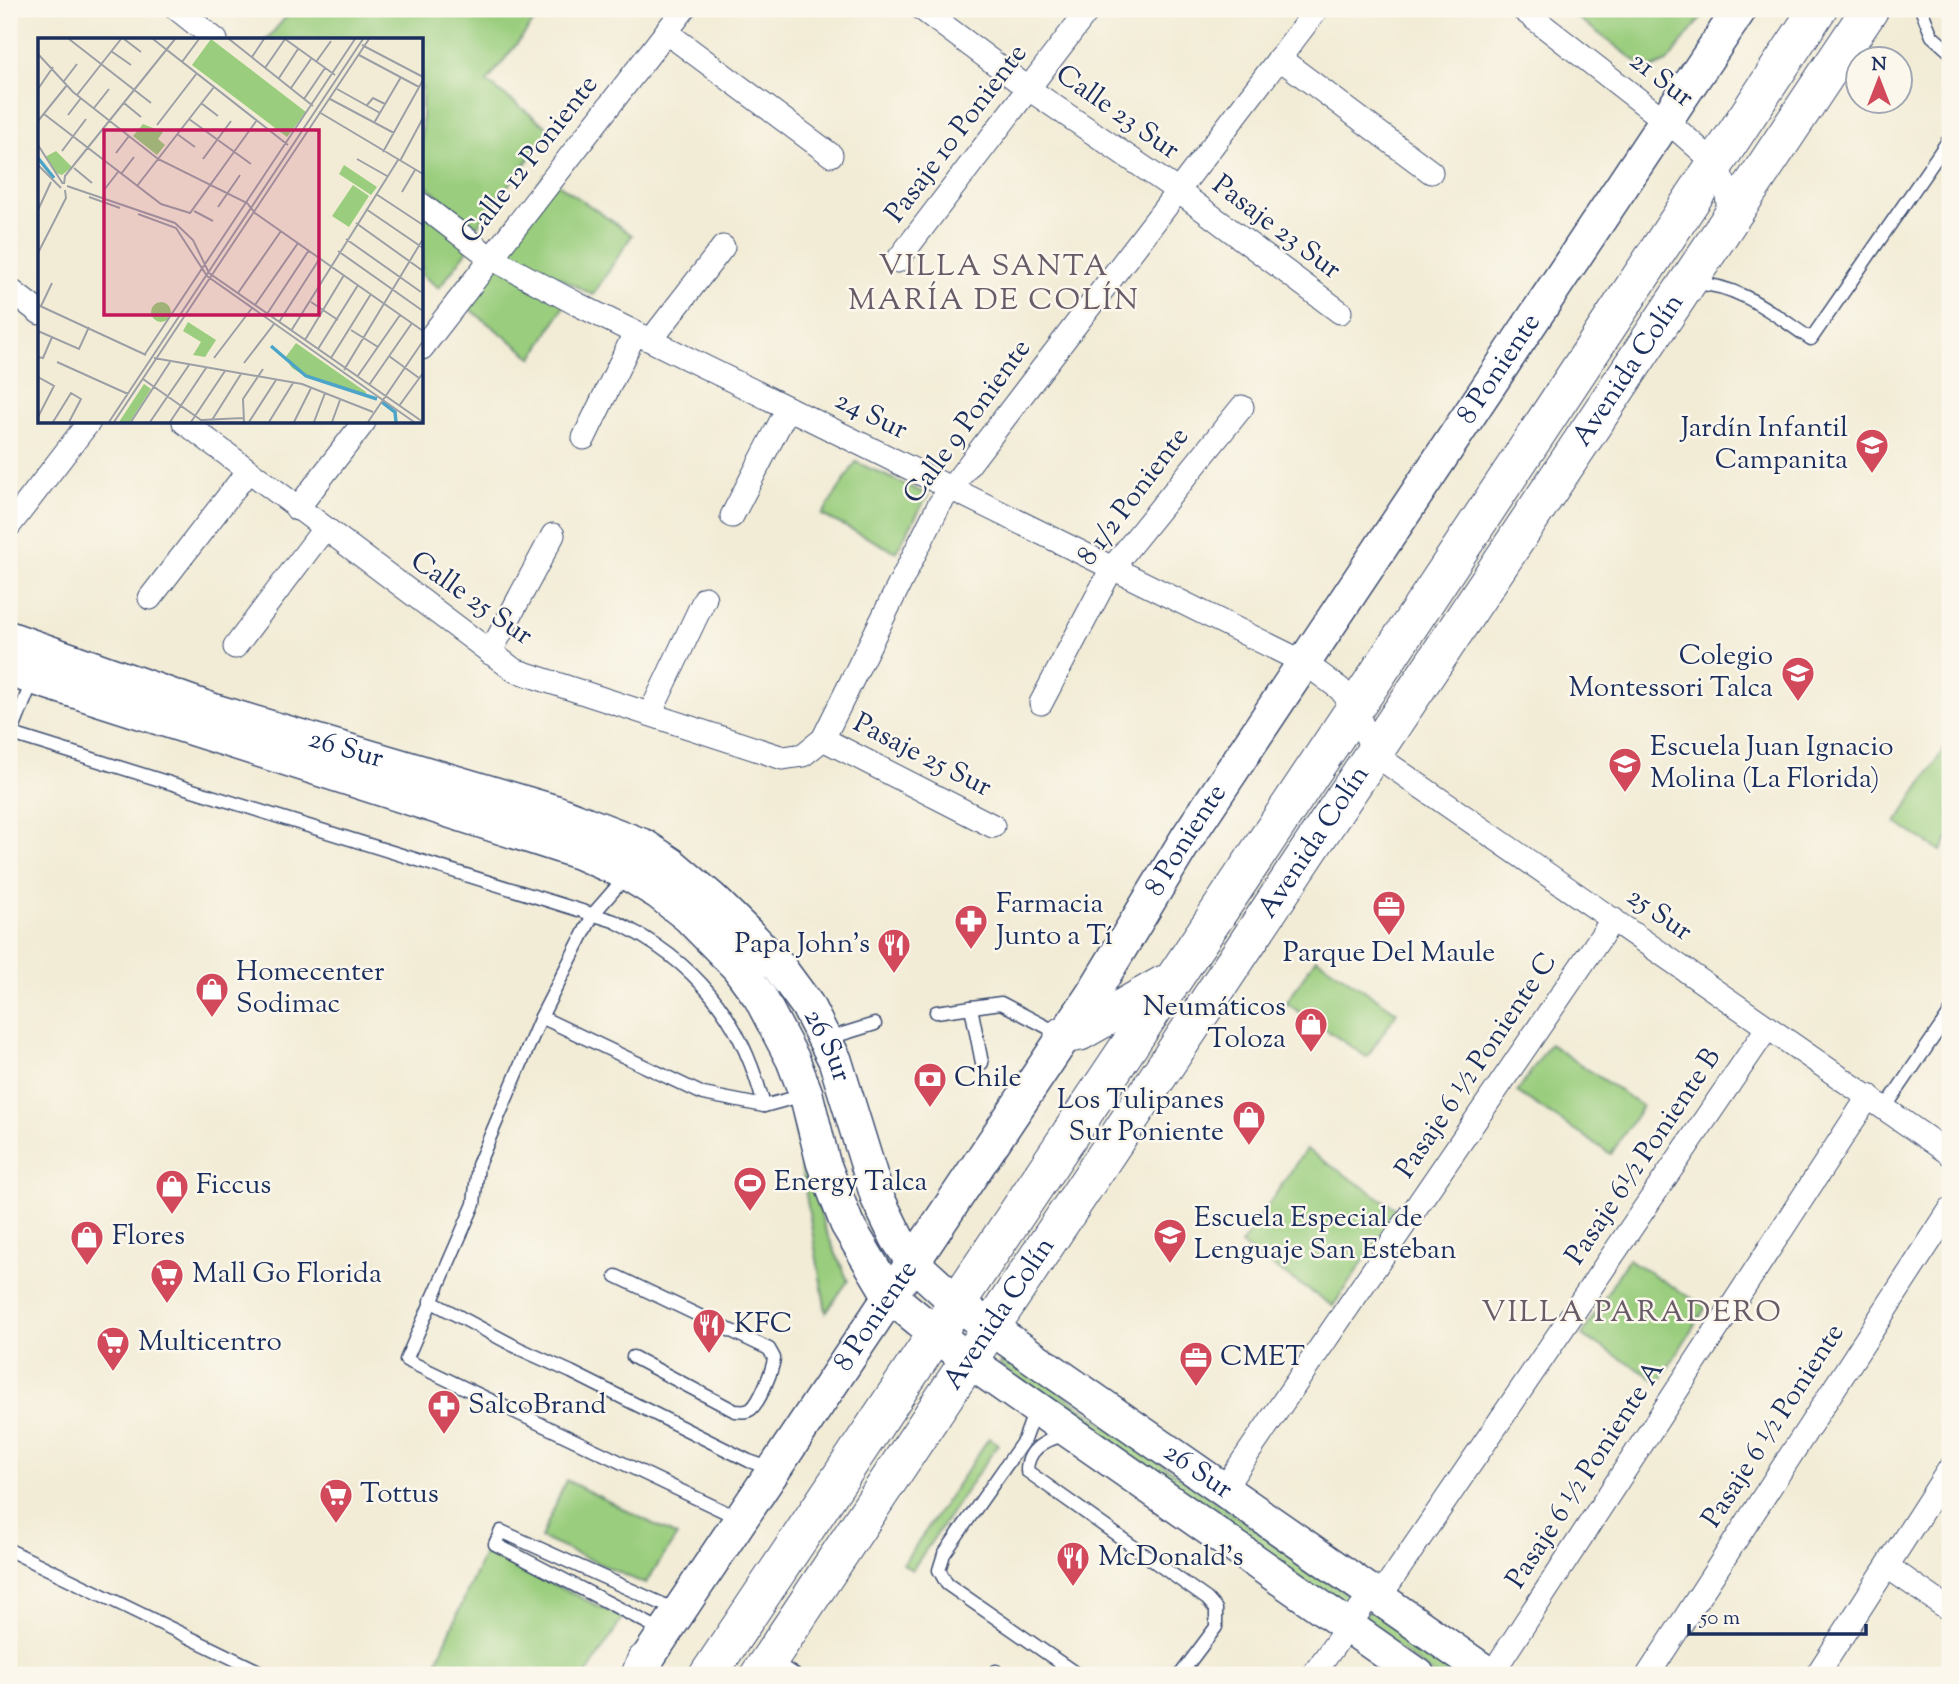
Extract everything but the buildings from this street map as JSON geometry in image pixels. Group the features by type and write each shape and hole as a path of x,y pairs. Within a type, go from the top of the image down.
{"main road":[{"name":"Avenida Colín","path":"708,1675 1356,708 1818,9"},
{"name":"Avenida Colín","path":"775,1670 990,1328 1870,9"},
{"path":"1063,1035 1080,1031 1142,999 1176,975"}],"street":[{"path":"177,9 213,38"},
{"name":"Calle 12 Poniente","path":"424,345 684,9"},
{"name":"Calle 23 Sur","path":"922,9 1029,89 1178,191"},
{"name":"Pasaje 10 Poniente","path":"897,261 1089,9"},
{"name":"Calle 9 Poniente","path":"803,755 823,739 939,505 1317,9"},
{"name":"21 Sur","path":"1522,9 1715,163 1726,188 1730,220"},
{"name":"8 Poniente","path":"640,1671 1102,980 1187,838 1740,9"},
{"path":"666,32 831,155"},
{"path":"1279,58 1431,173"},
{"name":"Pasaje 23 Sur","path":"1178,191 1340,312"},
{"name":"24 Sur","path":"424,207 491,258 643,337 1305,663 1340,689 1356,708"},
{"path":"584,438 643,337 723,247"},
{"path":"9,289 38,311"},
{"name":"8 1/2 Poniente","path":"1041,703 1112,568 1242,407"},
{"path":"732,516 788,408"},
{"path":"9,526 87,424"},
{"name":"Calle 25 Sur","path":"187,424 513,670 783,758 803,755"},
{"path":"297,509 363,424"},
{"path":"150,598 248,471"},
{"path":"235,647 324,529"},
{"path":"489,653 554,535"},
{"path":"650,715 705,598"},
{"name":"26 Sur","path":"9,638 32,666 578,852 628,874 659,893 688,916 738,967 778,1028 806,1094 834,1193 860,1248 890,1296 968,1362 1418,1675"},
{"name":"26 Sur","path":"32,666 215,711 568,816 644,846 671,864 711,898 779,967 807,1004 826,1039 850,1104 878,1199 897,1238 913,1262 957,1303 990,1328 1491,1675"},
{"path":"1356,708 1374,754"},
{"name":"Pasaje 25 Sur","path":"823,739 993,826"},
{"name":"25 Sur","path":"1374,754 1950,1154"},
{"path":"628,874 636,866 671,864"},
{"name":"Pasaje 6 ½ Poniente C","path":"1223,1490 1613,919"},
{"name":"Pasaje 6½ Poniente B","path":"1313,1675 1376,1596 1768,1027"},
{"name":"Pasaje 6 ½ Poniente A","path":"1491,1675 1877,1102"},
{"name":"Pasaje 6 ½ Poniente","path":"1648,1675 1950,1210"},
{"path":"1818,1675 1950,1468"},
{"path":"1888,1567 1950,1610"}],"lane":[{"path":"1921,9 1932,36 1950,52"},
{"path":"1687,284 1712,285 1730,290 1751,300 1811,339 1950,138"},
{"path":"32,666 10,736 594,913 651,940 675,958 711,994 735,1029 748,1053 764,1107"},
{"path":"628,874 594,913 541,1017 478,1165 474,1205 406,1360 740,1519"},
{"path":"936,1012 1002,1003 1063,1035"},
{"path":"971,1007 982,1063"},
{"path":"1877,1102 1950,1013"},
{"path":"541,1017 703,1094 764,1107 806,1094"},
{"path":"826,1039 875,1024"},
{"path":"616,1276 769,1349 774,1358 773,1368 753,1408 745,1412 735,1411 633,1357"},
{"path":"430,1301 520,1349 749,1461 775,1470"},
{"path":"1032,1405 1031,1421 1024,1440 944,1554 939,1570 947,1584 1078,1675"},
{"path":"1073,1434 1052,1438 1035,1449 1027,1460 1027,1471 1207,1599 1216,1609 1216,1627 1180,1675"},
{"path":"501,1531 671,1622 495,1544 501,1531"},
{"path":"9,1550 267,1675"}],"green space":[{"path":"293,9 510,9 536,19 487,82 551,130 477,226 424,185 424,38 268,38"},
{"path":"1566,9 1708,9 1667,62 1648,70"},
{"path":"545,175 632,235 593,295 492,242"},
{"path":"424,212 470,247 439,288 424,277"},
{"path":"482,253 568,299 533,358 450,294"},
{"path":"856,462 928,495 896,552 822,515"},
{"path":"1950,740 1950,836 1941,851 1896,823"},
{"path":"1316,958 1397,1012 1367,1057 1286,1003"},
{"path":"1550,1044 1642,1106 1611,1154 1517,1092"},
{"path":"792,1113 825,1229 848,1281 826,1312"},
{"path":"1306,1149 1398,1210 1333,1306 1241,1245"},
{"path":"1628,1259 1706,1307 1659,1382 1582,1335"},
{"path":"1005,1358 1023,1366 1347,1594 1349,1604 1339,1608 999,1365"},
{"path":"989,1438 998,1444 912,1570 903,1564"},
{"path":"566,1480 677,1536 645,1584 541,1538"},
{"path":"485,1551 623,1618 586,1675 431,1675"},
{"path":"1378,1607 1478,1675 1435,1675 1366,1627 1366,1613"}],"place":[{"name":"Jardín Infantil Campanita","path":"1872,475"},
{"name":"Colegio Montessori Talca","path":"1798,703"},
{"name":"Escuela Juan Ignacio Molina (La Florida)","path":"1625,794"},
{"name":"Parque Del Maule","path":"1389,937"},
{"name":"Farmacia Junto a Tí","path":"971,951"},
{"name":"Papa John's","path":"894,975"},
{"name":"Homecenter Sodimac","path":"212,1019"},
{"name":"Neumáticos Toloza","path":"1311,1054"},
{"name":"Chile","path":"930,1109"},
{"name":"Los Tulipanes Sur Poniente","path":"1249,1147"},
{"name":"Energy Talca","path":"750,1213"},
{"name":"Ficcus","path":"172,1216"},
{"name":"Escuela Especial de Lenguaje San Esteban","path":"1170,1265"},
{"name":"Flores","path":"87,1267"},
{"name":"Mall Go Florida","path":"167,1305"},
{"name":"KFC","path":"709,1355"},
{"name":"Multicentro","path":"113,1373"},
{"name":"CMET","path":"1196,1388"},
{"name":"SalcoBrand","path":"444,1436"},
{"name":"Tottus","path":"336,1525"},
{"name":"McDonald's","path":"1073,1588"}],"district":[{"name":"VILLA SANTA MARÍA DE COLÍN","path":"994,284"},
{"name":"VILLA PARADERO","path":"1632,1313"}]}
